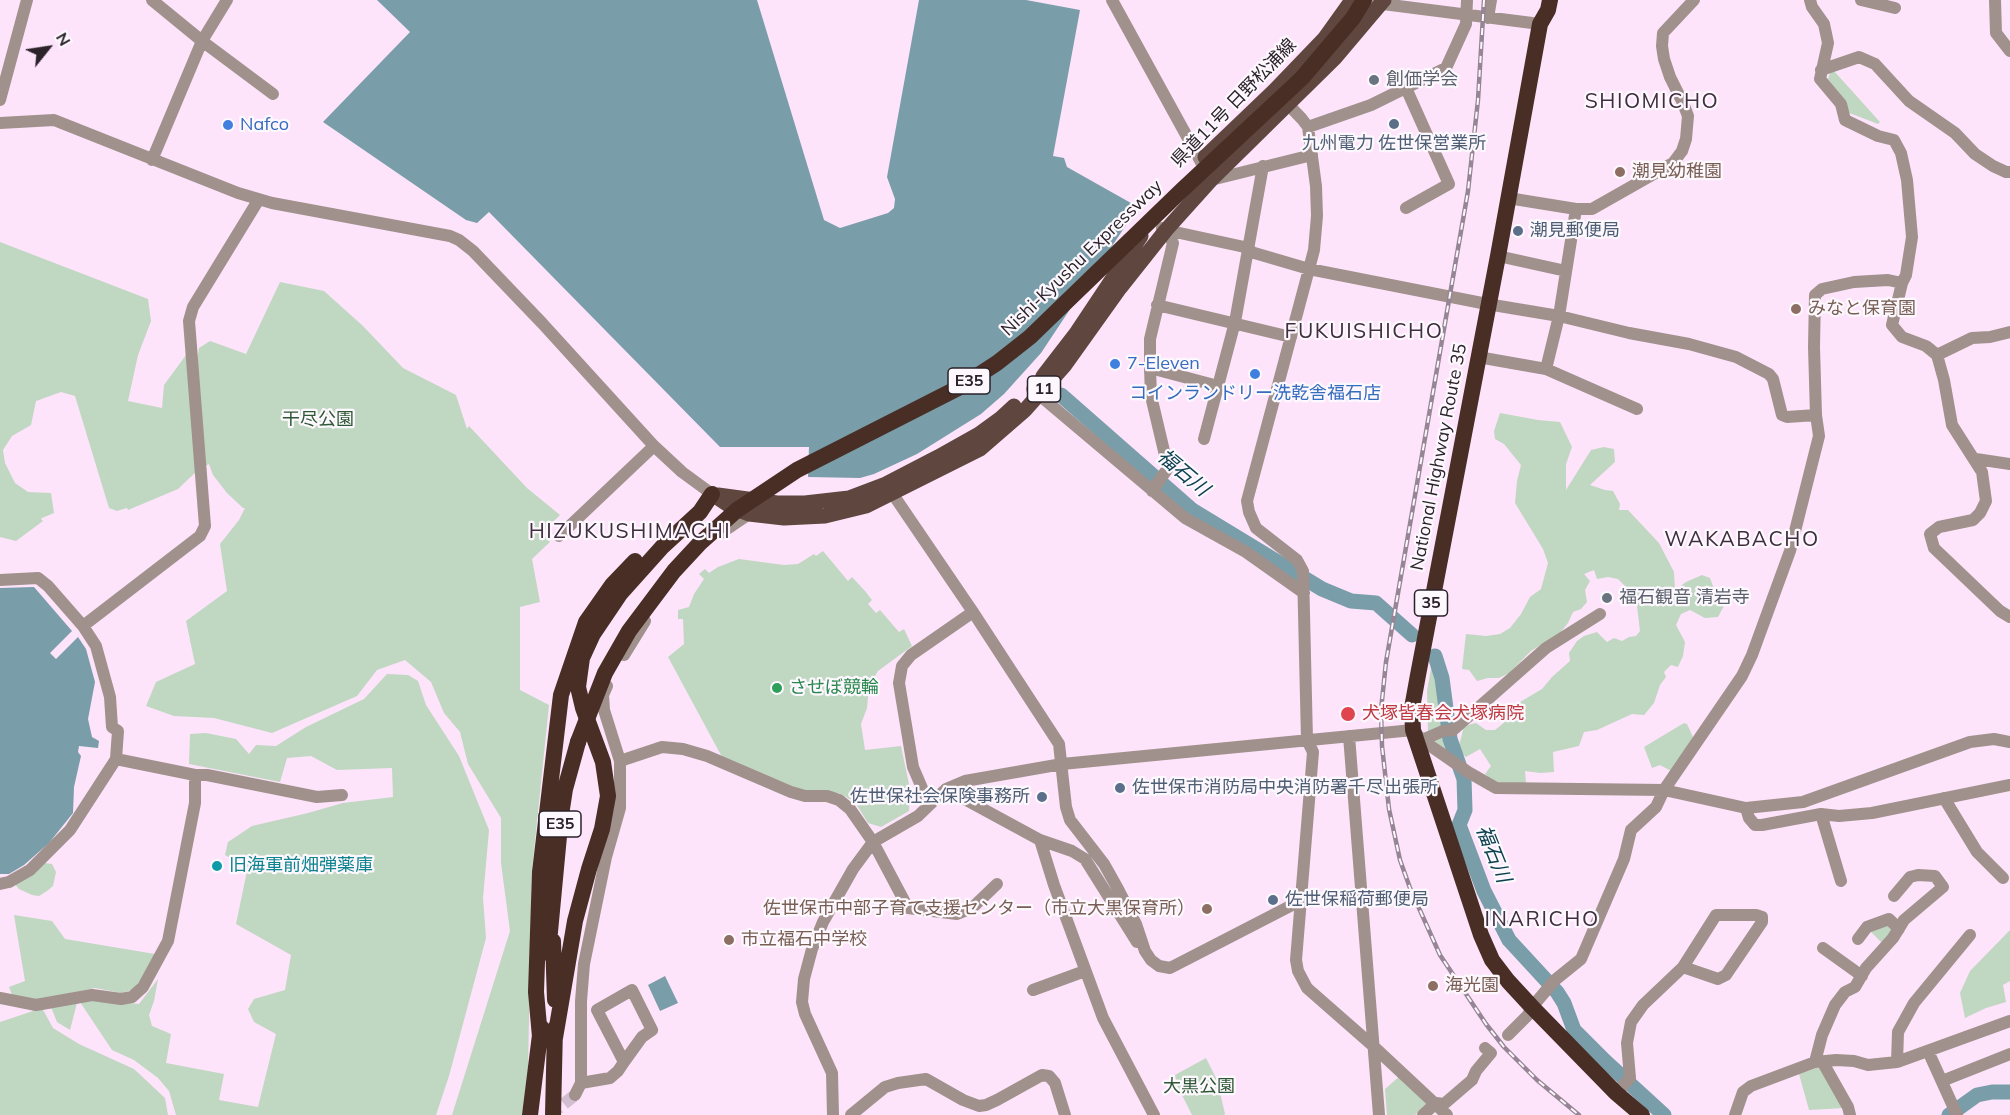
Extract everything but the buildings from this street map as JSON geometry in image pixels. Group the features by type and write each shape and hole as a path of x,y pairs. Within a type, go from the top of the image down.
{"highway":[{"name":"Nishi-Kyushu Expressway","path":"554,1115 548,1037 552,908 565,789 594,697 616,652 650,601 700,543 737,510 797,470 960,387 997,363 1030,337 1302,78 1353,18 1353,0"},
{"name":"National Highway Route 35","path":"1539,0 1537,9 1540,24"},
{"name":"National Highway Route 35","path":"1550,0 1548,10 1540,24 1412,708 1418,735 1481,935 1492,960 1508,981 1623,1085 1642,1115"},
{"path":"548,1037 575,921 602,829 608,796 603,762 583,708 578,687 582,658 593,634 620,594 663,546 700,512 712,494"},
{"path":"548,1037 536,992 540,872 561,694 586,622 612,585 693,506 712,494"},
{"name":"Nishi-Kyushu Expressway","path":"530,1115 548,1037"}],"main road":[{"name":"県道11号 日野松浦線","path":"1036,392 1151,221 1201,162 1324,39 1353,0"},
{"name":"11","path":"1288,104 1335,58 1383,2"},
{"name":"県道11号 日野松浦線","path":"712,494 749,514 784,518 825,516 866,506 889,489 979,434 1036,392 1065,365 1120,288 1166,230 1211,180 1288,104"},
{"name":"県道11号 日野松浦線","path":"712,494 777,503 805,504 849,498 889,489"}],"street":[{"path":"0,100 27,0"},
{"path":"152,0 202,41 273,93"},
{"path":"152,160 202,41 227,0"},
{"path":"1112,0 1201,162"},
{"path":"1353,0 1383,2 1540,24"},
{"path":"1308,127 1371,105 1446,69 1466,24 1467,0"},
{"path":"1488,18 1491,0"},
{"path":"1508,198 1576,209 1592,209 1673,163 1682,151 1686,139 1688,116 1670,77 1662,45 1663,33 1694,0"},
{"path":"1810,0 1824,24 1828,43 1821,70 1821,80 1842,104 1845,120 1878,136 1894,140 1901,153 1907,180 1912,237 1906,275 1892,325 1902,337 1926,346 1937,356 1952,425 1982,471 1986,501 1980,513 1973,520 1939,527 1930,534 1934,548 2000,611 2010,617"},
{"path":"1861,0 1895,8"},
{"path":"1995,0 1996,33 2010,51"},
{"path":"1821,70 1859,57 1875,64 1909,101 1955,133 1975,154 1993,166 2010,172"},
{"path":"1406,88 1449,184 1406,208"},
{"path":"1274,91 1308,127 1316,186 1317,216 1310,269 1246,501 1256,528 1297,560 1303,571 1307,740 1313,752 1296,960 1302,980 1315,996 1447,1115"},
{"path":"0,123 54,120 152,160 259,199 459,240 473,251 542,322 654,446 682,472 712,494"},
{"path":"1211,180 1312,155"},
{"path":"1204,439 1235,322 1263,166"},
{"path":"83,626 200,536 205,526 189,321 193,307 259,199"},
{"path":"1546,369 1558,315 1576,209"},
{"path":"1151,221 1166,230 1249,248 1251,252 1310,269 1487,304 1558,315 1629,333 1689,344 1736,357 1769,374 1773,379 1782,415 1787,417 1816,415"},
{"path":"1153,488 1168,468 1151,396 1150,368 1150,339 1173,243 1166,230"},
{"path":"1498,256 1566,271"},
{"path":"1508,1035 1528,1015 1555,980 1581,959 1624,859 1631,830 1656,807 1664,789 1742,676 1752,655 1790,551 1819,436 1816,415 1814,347 1815,295 1822,289 1854,282 1888,280 1902,283"},
{"path":"1157,305 1291,337"},
{"path":"1937,356 1972,338 1990,337 2010,332"},
{"path":"1478,357 1546,369 1637,409"},
{"path":"1150,368 1218,386"},
{"path":"1036,392 1153,488 1185,518 1246,552 1304,593"},
{"path":"559,536 654,446"},
{"path":"1976,459 2010,464"},
{"path":"889,489 1059,744 1066,807 1070,820 1104,864 1136,924 1145,951"},
{"path":"575,1095 581,1083 580,1001 584,964 606,857 620,808 620,761 604,710 603,695 609,680 647,618 682,573 707,545 749,514"},
{"path":"0,580 38,578 48,586 83,626 96,646 105,677 112,727 118,731 116,759 70,830 30,870 9,882 0,884"},
{"path":"935,800 925,795 914,768 899,682 902,666 911,654 973,612"},
{"path":"833,1115 832,1073 805,1014 802,1002 804,979 812,949 823,922 853,869 873,842 918,816 946,789 966,781 1062,764 1349,736 1418,735 1448,731 1546,648 1600,614"},
{"path":"1418,735 1468,772 1496,788 1664,789 1746,808 1803,802 1970,742 1994,740 2010,742"},
{"path":"1349,736 1379,1115"},
{"path":"620,761 662,747 683,749 707,756 791,792 805,796 827,796 839,800 850,809 873,842 908,908 957,914 972,908 997,884"},
{"path":"116,759 316,797 342,795"},
{"path":"0,998 36,1005 92,995 121,999 132,997 143,987 168,941 195,803 195,775"},
{"path":"1746,808 1749,818 1755,825 1821,814 1839,816 1872,813 2010,785"},
{"path":"946,789 1040,840 1072,851 1085,859 1126,926 1151,960 1159,966 1170,968 1300,901"},
{"path":"1944,798 1977,852 2003,878"},
{"path":"1821,814 1841,882"},
{"path":"1040,840 1103,1018 1154,1115"},
{"path":"1850,1115 1848,1107 1818,1061 1822,1035 1835,1005 1845,992 1855,987 1904,920 1943,887 1935,876 1918,875 1910,877 1894,896"},
{"path":"1623,1085 1631,1023 1644,1005 1683,967 1716,915 1762,917 1759,928 1724,978 1718,979 1683,967"},
{"path":"1858,939 1867,927 1889,920 1899,929"},
{"path":"1897,1062 1898,1032 1914,1003 1970,935"},
{"path":"1823,948 1862,976"},
{"path":"1033,990 1085,971"},
{"path":"581,1083 609,1078 624,1062 642,1037 651,1030 632,990 597,1010 624,1062"},
{"path":"1735,1115 1743,1092 1751,1086 1818,1061 1854,1061 1868,1065 1897,1062 2010,1021"},
{"path":"1423,1115 1436,1103 1444,1104 1472,1080 1476,1071 1491,1053 1485,1048"},
{"path":"1928,1051 1955,1112"},
{"path":"1942,1081 2009,1058"},
{"path":"851,1115 885,1087 898,1083 926,1079 963,1100 979,1106 997,1100 1042,1075 1049,1076 1055,1083 1065,1115"}],"green space":[{"path":"1834,71 1880,122 1878,124 1847,112 1846,102 1828,79 1830,73"},
{"name":"干尽公園","path":"0,242 148,299 151,321 138,355 128,401 162,408 164,385 186,355 197,360 199,348 210,341 246,354 280,282 324,291 363,326 403,368 456,395 467,429 469,426 527,488 560,515 542,533 550,542 532,559 540,602 520,607 520,690 549,705 532,870 528,1069 522,1115 452,1115 510,931 501,863 501,818 468,764 460,732 444,713 431,682 405,660 377,670 357,696 272,733 214,718 174,716 146,706 156,682 195,664 186,621 227,591 220,544 239,520 245,508 227,493 213,475 209,464 198,470 178,489 128,510 127,508 117,511 109,508 75,396 61,392 36,401 31,425 12,436 3,450 5,463 15,483 28,492 51,493 54,513 42,518 43,521 16,541 0,537"},
{"path":"1500,413 1560,422 1572,447 1566,464 1566,490 1591,450 1604,447 1614,449 1615,462 1590,485 1613,491 1620,504 1619,510 1628,510 1659,543 1674,572 1675,590 1702,575 1710,578 1714,589 1727,590 1726,602 1718,617 1705,618 1690,610 1681,614 1676,625 1685,642 1683,656 1678,667 1671,665 1664,672 1666,677 1660,685 1654,703 1644,715 1632,714 1597,730 1584,732 1579,746 1553,752 1554,772 1525,771 1526,783 1497,785 1485,774 1491,766 1480,749 1466,757 1458,750 1464,726 1476,723 1486,730 1495,730 1517,712 1515,705 1542,689 1570,661 1569,653 1577,641 1584,636 1597,632 1607,642 1614,638 1622,641 1636,636 1640,631 1637,606 1633,602 1635,596 1618,579 1608,577 1597,579 1594,570 1584,574 1590,581 1585,590 1587,602 1581,609 1573,612 1560,633 1531,651 1509,673 1499,678 1477,681 1469,670 1462,669 1466,634 1486,636 1500,634 1510,628 1530,597 1541,589 1548,563 1543,549 1515,503 1521,465 1504,444 1495,439 1494,431"},
{"name":"させぼ競輪","path":"823,551 848,581 852,577 865,591 872,600 868,604 876,613 880,610 899,632 904,629 912,646 878,671 869,686 867,708 861,724 865,750 901,746 910,789 909,811 881,827 868,823 855,802 839,793 804,791 722,757 668,657 684,644 683,619 678,619 678,610 689,607 704,579 699,574 705,569 709,573 739,559 784,565 798,564"},
{"path":"1433,657 1436,659 1449,750 1433,740 1428,731 1427,691"},
{"path":"387,674 408,675 418,681 426,705 459,756 489,830 483,898 486,938 449,1076 436,1115 176,1115 169,1091 158,1078 134,1060 112,1050 80,1002 93,999 139,1004 158,979 149,1015 152,1026 171,1034 166,1063 224,1074 219,1100 258,1107 276,1034 254,1022 248,1009 254,999 285,990 291,955 236,924 247,871 245,866 225,855 228,842 252,826 343,803 393,797 392,768 337,770 311,756 287,758 280,782 189,764 190,734 206,733 236,739 249,754 256,745 276,746 306,727 364,699"},
{"path":"1684,723 1687,724 1693,737 1673,772 1660,765 1652,768 1644,747"},
{"path":"45,863 52,864 56,872 53,886 39,896 19,889 15,884"},
{"path":"14,915 52,921 65,939 155,954 140,981 132,990 121,993 95,988 36,1000 12,995 9,987 25,981"},
{"path":"1888,923 1895,931 1883,944 1869,930"},
{"path":"2010,930 2010,981 2003,985 2006,1002 1965,1018 1960,993 1970,971"},
{"path":"77,1003 70,1030 57,1022 51,1007"},
{"path":"42,1008 53,1028 79,1044 134,1069 165,1098 168,1115 0,1115 0,1022"},
{"name":"大黒公園","path":"1206,1058 1217,1080 1224,1115 1192,1115 1177,1085 1175,1075"},
{"path":"1822,1066 1845,1108 1809,1110 1799,1074"},
{"path":"1401,1075 1431,1101 1415,1115 1387,1115 1385,1089"}],"water":[{"path":"377,0 757,0 824,220 840,228 888,213 894,208 895,199 887,177 919,0 1026,0 1080,10 1053,156 1064,158 1067,167 1138,207 1041,353 1004,394 981,414 917,454 874,474 860,478 808,477 809,447 720,447 489,212 477,223 466,220 323,122 410,32"},
{"path":"34,587 72,631 50,653 56,659 78,637 86,649 95,682 88,719 92,737 99,741 98,748 79,746 78,752 81,756 74,787 73,813 49,843 24,865 9,874 0,874 0,588"},
{"path":"665,976 678,1003 660,1011 648,985"}],"waterway":[{"name":"福石川","path":"1061,395 1192,510 1322,589 1351,601 1376,603 1412,635"},
{"name":"福石川","path":"1435,656 1442,678 1450,739 1464,779 1465,810 1459,825 1484,891 1509,940 1557,992 1564,1003 1574,1030 1664,1115"},
{"name":"福石川","path":"1949,1115 1977,1095 2010,1092"}],"tunnel":[{"path":"550,1115 575,1095"}],"railway":[{"path":"1484,0 1478,100 1468,191 1386,662 1381,710 1382,746 1389,809 1400,860 1440,955 1504,1047 1537,1080 1579,1115"}],"place":[{"name":"創価学会","path":"1374,80"},
{"name":"九州電力 佐世保営業所","path":"1394,124"},
{"name":"Nafco","path":"228,125"},
{"name":"潮見幼稚園","path":"1620,172"},
{"name":"潮見郵便局","path":"1518,231"},
{"name":"みなと保育園","path":"1796,309"},
{"name":"7-Eleven","path":"1115,364"},
{"name":"コインランドリー洗乾舎福石店","path":"1255,374"},
{"name":"福石観音 清岩寺","path":"1607,598"},
{"name":"させぼ競輪","path":"777,688"},
{"name":"犬塚皆春会犬塚病院","path":"1348,714"},
{"name":"佐世保市消防局中央消防署千尽出張所","path":"1120,788"},
{"name":"佐世保社会保険事務所","path":"1042,797"},
{"name":"旧海軍前畑弾薬庫","path":"217,866"},
{"name":"佐世保稲荷郵便局","path":"1273,900"},
{"name":"佐世保市中部子育て支援センター（市立大黒保育所）","path":"1207,909"},
{"name":"市立福石中学校","path":"729,940"},
{"name":"海光園","path":"1433,986"}],"district":[{"name":"SHIOMICHO","path":"1652,102"},
{"name":"FUKUISHICHO","path":"1364,332"},
{"name":"HIZUKUSHIMACHI","path":"630,532"},
{"name":"WAKABACHO","path":"1742,540"},
{"name":"INARICHO","path":"1542,920"}]}
